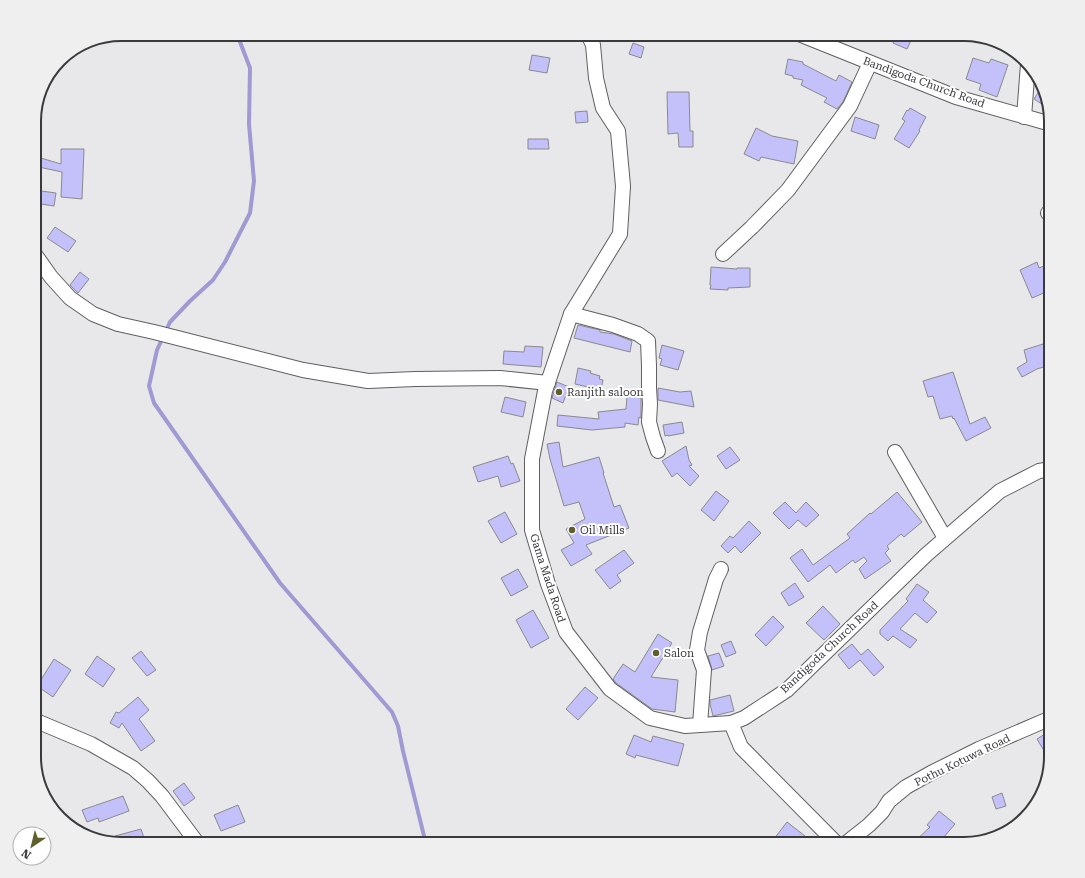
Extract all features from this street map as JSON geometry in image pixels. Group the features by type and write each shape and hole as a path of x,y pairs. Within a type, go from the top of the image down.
{"street":[{"name":"Gama Mada Road","path":"591,41 593,45 596,78 603,108 618,132 623,186 620,234 571,314 548,383 532,459 532,530 548,584 566,632 610,689 650,718 685,726 731,723"},
{"name":"Bandigoda Church Road","path":"816,41 956,96 1044,122"},
{"path":"723,254 788,190 850,106 870,63"},
{"path":"1024,116 1027,71"},
{"path":"41,263 51,277 70,298 93,314 118,324 303,370 368,381 500,378 548,383"},
{"path":"571,314 613,325 638,334 648,341 650,404 649,422 658,451"},
{"path":"895,452 946,538"},
{"name":"Bandigoda Church Road","path":"731,723 744,718 787,690 926,555 1000,491 1039,470 1044,470"},
{"path":"700,725 704,687 704,670 697,650 700,632 716,579 721,569"},
{"name":"Pothu Kotuwa Road","path":"854,837 869,825 882,812 889,801 906,787 931,772 979,749 1044,721"},
{"path":"41,723 91,744 133,768 162,796 193,837"},
{"path":"731,723 741,748 830,837"}],"building":[{"path":"894,41 911,41 907,49 893,43"},
{"path":"633,43 644,47 641,58 629,54"},
{"path":"532,55 550,58 547,73 529,70"},
{"path":"973,58 989,63 991,59 1008,65 997,97 979,90 981,84 966,79"},
{"path":"788,59 803,62 803,64 836,81 839,75 852,82 843,102 837,109 824,102 827,98 801,85 803,80 793,78 793,76 785,74"},
{"path":"667,92 689,92 690,131 693,131 693,147 679,147 678,133 668,134"},
{"path":"1039,92 1042,104 1034,99"},
{"path":"910,108 926,117 919,130 920,131 909,148 894,139 905,121 902,119 907,110 908,111"},
{"path":"587,111 588,122 576,123 575,112"},
{"path":"855,117 879,125 875,139 851,131"},
{"path":"756,128 772,136 798,141 794,164 761,157 759,161 744,154"},
{"path":"528,139 548,139 549,149 528,149"},
{"path":"61,149 84,149 82,199 61,197 62,172 41,168 41,158 61,164"},
{"path":"41,191 56,193 54,206 41,204"},
{"path":"55,227 76,241 68,252 47,238"},
{"path":"1037,262 1039,268 1044,266 1044,293 1032,298 1020,270"},
{"path":"711,267 737,269 750,268 750,287 728,288 728,290 710,289"},
{"path":"80,272 89,279 78,293 70,285"},
{"path":"578,325 600,330 600,332 614,334 632,341 630,352 574,338"},
{"path":"1043,344 1044,367 1022,377 1017,368 1027,362 1024,350"},
{"path":"662,345 684,351 678,370 660,365 662,359 659,358"},
{"path":"525,346 543,347 541,367 503,364 504,351 524,352"},
{"path":"578,368 591,371 590,373 600,376 599,379 603,380 601,390 575,384"},
{"path":"953,372 970,424 985,417 991,428 966,441 952,416 940,419 933,396 928,397 923,381"},
{"name":"Ranjith saloon","path":"557,382 569,387 563,403 552,398"},
{"path":"658,388 680,392 691,391 694,407 658,400"},
{"path":"627,396 641,398 641,418 639,417 638,425 625,423 625,427 592,430 557,426 558,415 599,419 598,412 626,409"},
{"path":"505,397 526,402 523,417 501,412"},
{"path":"682,422 684,433 665,436 663,425"},
{"path":"559,442 563,467 599,457 614,507 620,505 629,528 586,545 592,554 571,566 561,550 574,543 566,529 585,519 579,502 564,506 547,444"},
{"path":"686,446 689,460 692,465 689,466 699,476 690,486 677,473 672,477 662,461"},
{"path":"730,447 740,460 726,469 717,456"},
{"path":"508,456 511,464 513,463 520,481 501,487 498,476 478,482 473,467"},
{"path":"716,491 729,501 714,521 701,510"},
{"path":"897,492 922,522 904,537 901,534 887,546 889,549 885,553 891,561 865,579 859,569 867,561 864,557 855,563 853,560 836,573 830,565 808,582 790,558 802,549 813,565 850,538 847,534 870,513 871,514"},
{"path":"785,502 796,513 806,502 819,515 806,527 798,520 789,529 773,513"},
{"path":"505,512 517,534 501,543 488,521"},
{"path":"749,521 761,533 741,553 735,546 728,553 721,546 730,536 733,538"},
{"path":"624,550 634,563 617,575 621,581 610,589 595,570"},
{"path":"518,569 528,587 511,596 501,578"},
{"path":"795,583 804,597 789,606 781,593"},
{"path":"917,584 929,592 923,600 937,612 927,623 915,613 900,629 917,640 910,648 893,636 888,641 880,634 880,630 908,601 906,599"},
{"path":"823,606 840,624 824,640 806,623"},
{"path":"533,610 549,638 531,648 516,620"},
{"path":"773,616 784,627 766,646 755,635"},
{"path":"658,634 672,643 651,677 678,680 675,712 652,709 616,683 613,679 623,664 635,672"},
{"path":"731,641 736,653 726,657 721,645"},
{"path":"852,644 861,655 868,649 884,667 874,676 860,660 849,669 838,655"},
{"path":"141,651 156,670 147,676 132,658"},
{"path":"719,653 724,666 712,670 708,656"},
{"path":"97,656 115,669 103,687 85,674"},
{"path":"54,659 71,670 53,697 41,689 41,680"},
{"path":"585,687 598,698 578,720 566,709"},
{"path":"730,695 734,711 713,716 710,700"},
{"path":"138,697 149,710 139,719 155,741 141,751 122,723 119,728 110,723 116,712 119,713"},
{"path":"1044,734 1044,751 1037,739"},
{"path":"634,735 651,742 653,736 684,744 678,766 636,755 635,758 626,754"},
{"path":"184,783 195,798 184,806 173,791"},
{"path":"1002,793 1006,806 996,809 992,797"},
{"path":"123,796 129,811 99,822 98,818 87,822 82,810"},
{"path":"238,805 245,822 221,831 214,815"},
{"path":"939,811 955,824 944,837 919,837 930,827 927,825"},
{"path":"787,822 805,836 804,837 775,837"},
{"path":"141,829 144,837 121,837 115,836"}],"waterway":[{"path":"240,41 250,68 249,124 254,181 250,213 225,262 213,280 170,322 157,350 149,386 154,403 280,583 392,712 398,726 424,837"}],"place":[{"name":"Ranjith saloon","path":"559,392"},
{"name":"Oil Mills","path":"572,530"},
{"name":"Salon","path":"656,653"}]}
